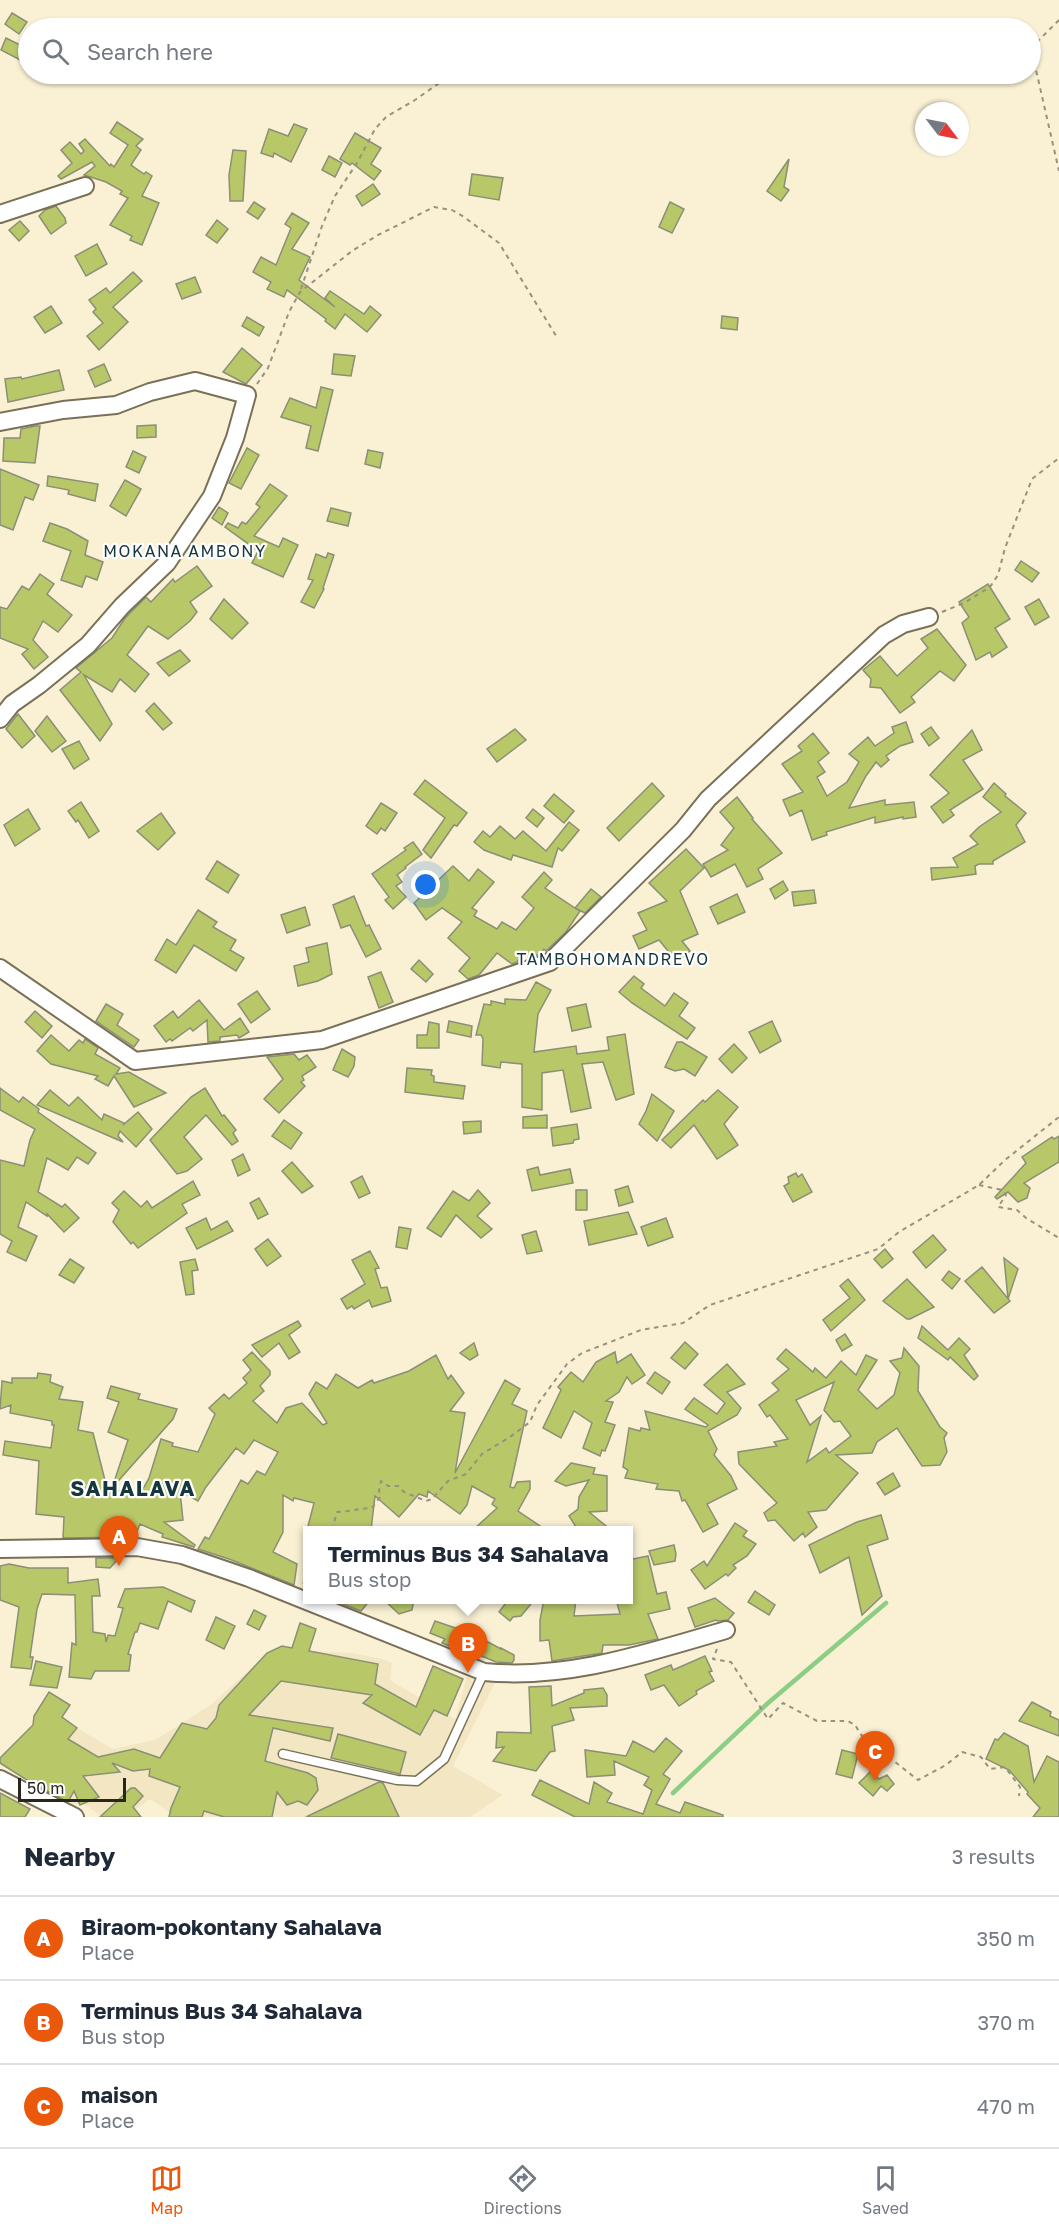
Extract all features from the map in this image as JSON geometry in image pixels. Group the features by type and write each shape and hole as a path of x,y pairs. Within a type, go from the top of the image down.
{"street":[{"path":"0,214 85,186"},
{"path":"0,422 63,410 116,405 150,392 195,381 247,395 236,438 212,495 166,563 122,606 88,645 12,704 0,719"},
{"path":"0,968 135,1061 322,1040 550,962 683,830 708,799 884,635 903,624 929,617"},
{"path":"0,1549 137,1547 182,1555 303,1600"},
{"path":"314,1604 484,1672 515,1675 608,1664 726,1630"},
{"path":"0,1779 75,1817"}],"lane":[{"path":"283,1754 397,1780 417,1782 444,1759 484,1672"}],"path":[{"path":"1041,38 1059,20"},
{"path":"247,395 261,380 268,368 284,323 300,292 322,226 335,196 357,163 375,129 386,117 437,84"},
{"path":"1039,84 1059,171"},
{"path":"300,292 352,250 434,207 443,207 464,217 499,243 558,339"},
{"path":"929,617 964,603 990,586 998,575 1005,548 1032,479 1059,458"},
{"path":"333,1526 337,1512 354,1512 372,1508 380,1497 381,1481 388,1486 398,1486 404,1492 426,1501 432,1499 448,1481 466,1474 482,1454 530,1422 537,1405 567,1364 582,1353 641,1330 683,1323 710,1305 878,1249 899,1232 979,1185 1005,1160 1059,1117"},
{"path":"979,1185 1002,1190 1006,1195 998,1207 1017,1210 1059,1238"},
{"path":"726,1630 713,1659 731,1662 768,1719 783,1703 817,1721 848,1721 855,1725 862,1736 918,1780 946,1765 962,1752 981,1757 990,1769 1005,1767 1020,1787 1019,1796"}],"shaded area":[{"path":"272,1649 352,1653 382,1659 392,1663 390,1680 455,1719 468,1673 484,1672 496,1681 453,1766 503,1795 470,1817 176,1817 150,1799 125,1817 103,1817 85,1805 46,1801 58,1757 77,1728 113,1749 155,1740 212,1704"}],"building":[{"path":"12,13 20,18 18,18 18,33 5,24"},
{"path":"6,38 18,44 18,59 1,50"},
{"path":"117,122 143,139 136,146 141,150 131,165 144,174 146,172 152,176 142,196 159,203 142,245 130,240 132,236 110,225 128,198 120,194 122,191 106,182 84,175 95,166 92,162 61,179 58,176 72,163 61,150 70,142 81,154 84,151 79,144 85,139 110,166 111,164 114,167 128,145 110,133"},
{"path":"294,124 307,129 291,162 274,153 273,157 261,153 269,129 288,136"},
{"path":"355,133 381,148 371,164 381,171 374,180 352,163 350,165 340,159"},
{"path":"233,150 246,151 243,201 230,201 229,175"},
{"path":"329,156 342,163 335,177 322,170"},
{"path":"789,159 784,187 789,190 781,201 767,191"},
{"path":"472,174 503,178 499,200 469,195"},
{"path":"373,184 380,194 362,206 356,196"},
{"path":"254,202 265,209 258,219 247,212"},
{"path":"670,202 684,209 672,233 659,227"},
{"path":"56,206 66,223 51,234 39,216 45,210"},
{"path":"292,213 309,223 292,249 310,257 299,280 335,307 325,298 330,291 364,314 370,306 381,315 367,332 345,314 335,329 325,321 326,319 287,290 284,297 267,289 271,282 253,272 261,257 276,265 291,228 285,224"},
{"path":"217,220 228,229 217,243 206,235"},
{"path":"20,221 29,231 19,241 9,230"},
{"path":"97,244 107,264 86,276 75,256"},
{"path":"133,272 142,281 113,307 128,322 99,350 87,336 103,323 93,312 96,309 89,300 106,288 110,293"},
{"path":"195,277 201,292 182,299 176,284"},
{"path":"51,306 62,323 45,333 34,317"},
{"path":"722,316 738,318 737,330 721,328"},
{"path":"247,317 264,327 259,336 242,326"},
{"path":"242,348 262,365 246,384 223,372"},
{"path":"334,354 355,356 351,376 332,374"},
{"path":"104,364 111,380 95,387 88,371"},
{"path":"59,370 64,390 8,402 5,379 21,377 22,379"},
{"path":"321,387 333,390 318,451 306,448 311,426 281,417 290,398 316,408"},
{"path":"156,425 156,437 137,438 137,426"},
{"path":"40,426 35,463 3,461 4,438 20,438 21,429"},
{"path":"247,448 259,455 241,489 229,483"},
{"path":"368,450 383,453 380,468 365,464"},
{"path":"133,451 146,457 139,473 126,467"},
{"path":"0,469 39,485 33,500 25,497 13,530 0,525"},
{"path":"48,476 98,484 95,501 68,494 69,490 47,486"},
{"path":"125,480 141,489 126,516 110,506"},
{"path":"270,484 287,496 254,536 279,547 283,538 298,545 283,577 252,563 258,551 225,527 228,523 238,528 242,522 246,524 260,507 256,504"},
{"path":"219,507 228,513 222,525 212,518"},
{"path":"331,508 351,513 348,526 327,521"},
{"path":"50,523 67,529 88,541 85,555 103,562 97,580 86,576 82,587 61,580 71,551 43,541"},
{"path":"328,553 334,555 324,589 314,608 301,602 313,580 308,579 316,554 326,558"},
{"path":"1021,561 1039,573 1032,582 1015,570"},
{"path":"197,566 212,586 190,602 197,612 190,621 168,639 148,626 127,655 149,674 135,692 120,679 112,692 84,675 112,724 100,741 60,690 81,672 76,668 112,638 125,618 146,597 151,602 173,579 175,582"},
{"path":"40,574 54,584 47,594 72,615 58,632 43,621 33,640 48,657 34,669 22,654 28,649 0,638 0,607 7,609 22,586 29,590"},
{"path":"988,584 1010,619 995,628 1007,647 992,657 990,652 976,660 962,623 969,617 959,602"},
{"path":"224,599 248,623 232,639 210,619"},
{"path":"1039,599 1049,617 1035,625 1025,607"},
{"path":"937,629 966,665 954,681 940,671 911,697 915,702 900,713 881,688 870,687 871,679 863,670 880,656 897,676 928,648 921,639"},
{"path":"180,650 190,661 169,676 157,663"},
{"path":"154,703 172,723 163,730 146,711"},
{"path":"18,714 35,736 22,748 6,729"},
{"path":"47,716 66,741 52,752 35,731"},
{"path":"906,722 913,742 900,746 886,756 889,760 881,767 876,762 849,808 885,800 885,805 914,802 916,817 903,819 903,817 875,823 875,817 826,832 827,835 812,840 802,810 790,816 783,800 803,792 782,764 802,751 798,746 813,733 829,753 818,762 825,772 817,777 827,796 847,782 859,762 849,754 868,737 875,746 894,733 892,727"},
{"path":"931,727 939,738 929,746 921,734"},
{"path":"515,729 526,740 497,762 487,749"},
{"path":"972,730 982,750 963,760 983,789 950,810 954,815 943,823 931,807 949,793 930,775"},
{"path":"79,741 89,759 74,769 62,749"},
{"path":"425,780 467,813 457,826 454,825 431,858 423,850 445,818 414,794"},
{"path":"652,783 664,796 619,841 607,828"},
{"path":"994,783 1006,794 1005,796 1026,813 1016,825 1025,842 993,861 993,864 975,866 976,874 932,880 931,868 958,867 953,858 978,844 970,836 1001,812 983,797"},
{"path":"554,794 574,811 564,823 544,806"},
{"path":"737,797 752,819 782,853 758,869 763,879 747,887 735,864 711,877 703,864 728,850 721,845 734,828 720,812"},
{"path":"81,802 99,831 89,838 78,820 76,822 68,811"},
{"path":"381,803 397,813 385,831 381,828 377,834 366,826"},
{"path":"28,809 40,829 15,846 4,825"},
{"path":"533,809 544,818 537,827 526,818"},
{"path":"161,813 175,833 158,850 137,831"},
{"path":"569,822 579,830 562,851 558,848 552,867 513,855 511,860 484,850 474,842 483,831 490,837 500,826 515,839 523,831 546,851"},
{"path":"413,842 422,854 397,875 402,882 396,886 406,897 393,909 385,900 389,897 372,874 406,850 404,848"},
{"path":"686,849 704,868 680,891 698,934 682,941 690,951 677,962 659,940 639,949 633,936 647,930 638,913 667,901 649,883"},
{"path":"217,861 239,875 228,893 206,879"},
{"path":"453,866 469,881 478,869 494,882 472,908 477,911 474,916 497,929 502,922 516,930 534,908 522,897 544,872 552,880 545,888 580,911 566,932 546,951 544,949 540,954 530,958 524,953 517,962 512,964 497,953 479,975 468,979 459,971 470,958 448,938 462,922 442,908 426,920 414,903"},
{"path":"783,881 788,890 775,899 770,889"},
{"path":"591,889 601,897 585,913 575,908"},
{"path":"814,890 816,903 794,906 792,892"},
{"path":"737,894 745,912 718,924 710,907"},
{"path":"354,896 366,926 369,925 381,949 366,957 350,925 341,928 333,905"},
{"path":"305,907 310,925 287,933 281,915"},
{"path":"198,910 217,922 213,927 236,940 230,950 244,958 236,971 194,945 176,973 155,960 167,939 176,945"},
{"path":"327,943 332,974 318,981 298,986 294,966 309,962 306,948"},
{"path":"419,960 433,974 426,982 411,969"},
{"path":"381,972 393,1002 379,1008 368,977"},
{"path":"634,976 644,984 641,988 665,1006 674,993 688,1003 679,1016 695,1028 687,1039 619,992"},
{"path":"536,982 551,990 538,1014 534,1052 576,1046 577,1054 609,1050 607,1037 625,1034 634,1094 616,1100 603,1062 582,1064 591,1108 571,1112 563,1070 542,1073 542,1110 522,1107 522,1064 501,1062 500,1068 482,1065 483,1039 481,1035 476,1035 484,1004 491,1005 491,1001 505,1004 505,999 526,1000"},
{"path":"257,991 270,1009 251,1023 238,1004"},
{"path":"199,1000 224,1030 240,1018 249,1032 239,1038 237,1035 220,1037 220,1041 208,1042 207,1020 193,1031 190,1028 172,1041 170,1039 166,1042 154,1026 173,1011 178,1018"},
{"path":"106,1004 123,1014 117,1025 139,1040 134,1047 96,1021"},
{"path":"586,1004 591,1027 572,1031 567,1008"},
{"path":"35,1011 52,1026 42,1038 25,1022"},
{"path":"449,1021 472,1026 471,1037 447,1032"},
{"path":"772,1021 781,1041 760,1053 749,1032"},
{"path":"429,1022 439,1024 439,1048 417,1048 417,1035 427,1035"},
{"path":"51,1035 69,1051 79,1040 83,1043 85,1039 98,1048 95,1054 120,1068 116,1074 129,1072 166,1093 134,1107 114,1076 108,1086 95,1079 98,1076 51,1064 37,1051"},
{"path":"677,1042 682,1042 707,1057 695,1076 684,1069 675,1071 665,1067"},
{"path":"734,1044 747,1058 732,1073 719,1059"},
{"path":"342,1049 355,1057 354,1066 348,1077 333,1070"},
{"path":"294,1054 299,1060 307,1055 316,1067 302,1076 304,1080 301,1082 305,1086 279,1113 264,1099 283,1079 267,1057"},
{"path":"407,1068 432,1070 431,1075 434,1076 434,1082 465,1086 463,1099 405,1092"},
{"path":"0,1088 19,1102 23,1097 39,1109 38,1112 96,1153 88,1164 77,1157 68,1170 47,1158 38,1192 62,1207 65,1204 79,1218 64,1232 47,1214 47,1216 26,1202 18,1227 37,1236 26,1261 7,1252 12,1241 0,1234 0,1160 24,1166 35,1129 0,1110"},
{"path":"205,1088 222,1116 224,1115 236,1130 233,1133 238,1141 232,1145 206,1115 184,1137 202,1159 187,1171 177,1174 150,1140 191,1097"},
{"path":"50,1090 69,1106 78,1097 102,1120 104,1114 124,1123 123,1125 138,1112 152,1129 136,1147 120,1131 118,1136 123,1142 37,1105"},
{"path":"718,1090 738,1107 724,1124 738,1145 717,1159 694,1125 671,1148 662,1140 703,1100 705,1102"},
{"path":"652,1094 674,1111 657,1141 639,1124"},
{"path":"547,1115 547,1128 523,1128 523,1117"},
{"path":"284,1120 302,1133 291,1149 272,1136"},
{"path":"481,1121 481,1132 464,1134 463,1122"},
{"path":"577,1124 579,1139 574,1140 573,1143 553,1146 551,1128"},
{"path":"1059,1136 1059,1162 1024,1183 1030,1188 1027,1198 1018,1202 1008,1192 997,1199 995,1197 1026,1163 1022,1157 1052,1137 1054,1139"},
{"path":"243,1154 250,1170 238,1176 232,1160"},
{"path":"292,1162 313,1186 302,1193 282,1171"},
{"path":"538,1167 540,1175 570,1169 573,1183 532,1191 527,1170"},
{"path":"796,1173 798,1177 802,1174 812,1192 793,1202 784,1186 789,1183 788,1177"},
{"path":"362,1176 370,1193 359,1198 351,1182"},
{"path":"193,1181 200,1195 182,1204 187,1213 138,1248 133,1242 131,1244 113,1222 119,1210 112,1203 124,1191 141,1207 147,1201 152,1208"},
{"path":"628,1186 633,1202 619,1206 615,1190"},
{"path":"478,1190 490,1203 477,1216 492,1229 481,1238 456,1215 441,1237 427,1228 453,1191 469,1201"},
{"path":"576,1190 587,1190 587,1210 576,1210"},
{"path":"259,1198 268,1214 258,1219 250,1203"},
{"path":"628,1212 637,1234 589,1245 584,1221"},
{"path":"206,1218 211,1230 227,1221 233,1231 197,1249 186,1228"},
{"path":"666,1218 673,1237 648,1246 641,1227"},
{"path":"399,1227 411,1229 407,1249 396,1247"},
{"path":"536,1231 542,1251 527,1254 522,1235"},
{"path":"933,1235 946,1250 926,1268 913,1252"},
{"path":"268,1239 281,1256 267,1266 255,1249"},
{"path":"885,1249 893,1259 882,1268 874,1259"},
{"path":"370,1251 379,1268 375,1269 381,1288 387,1287 391,1301 372,1307 369,1300 354,1309 352,1306 347,1309 341,1299 365,1284 352,1260"},
{"path":"1004,1258 1018,1269 1008,1299"},
{"path":"70,1259 84,1268 74,1283 59,1275"},
{"path":"195,1259 198,1270 192,1271 194,1294 186,1295 180,1262"},
{"path":"982,1267 1010,1301 994,1313 965,1281"},
{"path":"949,1271 960,1279 952,1289 942,1280"},
{"path":"848,1279 865,1300 831,1331 823,1320 850,1298 840,1286"},
{"path":"907,1279 934,1307 910,1319 883,1301"},
{"path":"298,1321 301,1326 289,1335 300,1352 289,1359 279,1343 262,1357 252,1345"},
{"path":"922,1326 948,1350 959,1338 970,1349 964,1355 978,1376 974,1380 950,1357 948,1360 918,1338"},
{"path":"845,1334 852,1345 842,1351 836,1340"},
{"path":"685,1342 698,1354 685,1369 671,1358"},
{"path":"474,1343 478,1355 470,1360 460,1353"},
{"path":"904,1348 919,1366 918,1391 940,1427 947,1433 944,1438 947,1452 940,1465 922,1466 897,1428 877,1442 872,1453 836,1455 858,1473 826,1510 808,1512 817,1527 805,1537 803,1533 794,1541 775,1520 768,1521 764,1513 777,1503 739,1464 738,1452 777,1446 774,1442 788,1439 770,1415 767,1417 759,1405 779,1390 772,1383 789,1369 777,1359 786,1349 813,1372 815,1368 826,1378 841,1361 856,1375 866,1355 877,1360 858,1390 877,1409 894,1395 900,1373 890,1361 902,1358","holes":["834,1382 824,1410 834,1422 840,1421 851,1436 829,1453 826,1448 807,1462 821,1416 810,1425 796,1400"]},
{"path":"252,1352 270,1371 270,1375 260,1386 264,1391 253,1401 277,1423 286,1408 302,1403 323,1425 327,1423 309,1394 316,1382 327,1389 336,1374 358,1388 372,1380 374,1383 409,1371 436,1355 448,1379 451,1375 464,1393 450,1411 465,1413 455,1473 505,1380 520,1389 512,1404 527,1411 510,1487 514,1488 517,1482 530,1481 530,1489 518,1511 540,1526 477,1526 497,1508 492,1504 495,1499 472,1486 467,1505 460,1514 428,1491 427,1497 419,1494 399,1517 375,1496 371,1526 308,1526 314,1503 294,1498 293,1501 283,1495 283,1532 273,1552 297,1564 294,1585 198,1549 205,1537 209,1539 241,1480 248,1484 257,1471 265,1475 278,1452 254,1440 244,1454 236,1448 198,1501 180,1491 183,1520 164,1522 195,1545 194,1547 162,1537 163,1534 140,1524 135,1537 63,1538 64,1517 36,1514 39,1461 3,1455 5,1441 51,1448 54,1425 52,1421 10,1413 11,1405 0,1409 2,1381 12,1383 12,1378 37,1378 38,1373 51,1375 50,1382 63,1387 59,1399 83,1402 78,1430 93,1433 109,1496 111,1489 140,1494 149,1478 161,1439 173,1443 172,1446 198,1452 215,1414 209,1408 224,1394 229,1399 247,1383 243,1378 251,1370 243,1360"},
{"path":"615,1352 617,1363 631,1354 645,1375 632,1384 627,1377 619,1392 606,1401 613,1402 605,1422 615,1425 605,1451 602,1450 600,1456 583,1448 592,1423 574,1411 561,1438 543,1428 561,1390 558,1387 571,1372 583,1382 596,1362"},
{"path":"727,1364 745,1384 727,1392 741,1408 737,1415 708,1431 717,1449 714,1455 731,1476 737,1489 707,1504 718,1524 703,1532 685,1500 682,1501 679,1491 656,1489 658,1484 625,1478 628,1470 623,1467 629,1428 640,1431 641,1428 650,1430 645,1411 706,1427 708,1425 685,1409 694,1398 717,1414 725,1403 704,1385"},
{"path":"655,1372 670,1382 662,1394 647,1383"},
{"path":"111,1386 140,1394 138,1399 177,1409 173,1419 112,1488 128,1440 108,1432 119,1402 107,1398"},
{"path":"571,1463 595,1468 593,1474 607,1476 607,1511 589,1512 606,1526 575,1526 569,1516 578,1509 579,1497 589,1480 566,1486 555,1481"},
{"path":"893,1473 900,1486 885,1495 877,1483"},
{"path":"881,1515 888,1539 867,1546 882,1596 862,1615 849,1557 820,1573 809,1545 857,1522"},
{"path":"735,1523 747,1531 743,1536 756,1544 747,1556 733,1565 736,1568 728,1576 726,1574 705,1589 691,1570 704,1561 707,1566"},
{"path":"674,1545 675,1561 654,1565 649,1551"},
{"path":"648,1556 657,1594 666,1592 670,1609 648,1614 658,1639 629,1645 603,1645 602,1653 552,1661 549,1640 540,1641 543,1604 575,1604 574,1616 620,1614 617,1604 633,1604 633,1559"},
{"path":"96,1558 119,1558 110,1568 96,1567"},
{"path":"9,1564 29,1568 68,1568 68,1583 98,1579 100,1596 92,1596 93,1632 105,1634 106,1642 108,1635 115,1636 123,1608 118,1607 125,1589 163,1587 195,1601 191,1612 168,1601 158,1629 140,1623 128,1654 131,1655 129,1671 95,1671 91,1679 69,1677 72,1643 76,1645 75,1595 42,1594 37,1609 30,1657 33,1657 31,1669 11,1667 19,1607 0,1600 0,1566"},
{"path":"755,1591 775,1605 769,1615 748,1602"},
{"path":"715,1598 734,1613 728,1620 716,1620 695,1627 688,1608"},
{"path":"343,1604 367,1604 361,1611"},
{"path":"388,1604 413,1604 412,1610 399,1614"},
{"path":"505,1604 531,1604 521,1616 513,1617 510,1621 499,1612"},
{"path":"254,1610 266,1616 259,1630 247,1624"},
{"path":"216,1617 235,1626 224,1649 206,1640"},
{"path":"435,1621 473,1634 514,1655 514,1660 512,1663 496,1662 442,1643 445,1639 430,1633"},
{"path":"300,1623 316,1629 309,1651 378,1664 375,1684 416,1707 433,1666 463,1679 447,1716 434,1710 420,1735 363,1703 372,1695 281,1681 249,1715 333,1728 330,1741 273,1728 265,1761 308,1773 316,1778 318,1790 307,1805 298,1801 287,1805 277,1792 272,1817 224,1817 204,1811 202,1817 169,1817 180,1787 149,1776 150,1769 133,1771 112,1763 120,1772 83,1776 99,1797 80,1805 74,1791 68,1802 0,1763 0,1758 33,1725 34,1716 49,1692 70,1705 62,1717 77,1728 68,1739 98,1757 134,1749 160,1758 182,1723 207,1729 216,1718 219,1705 267,1653 282,1646 292,1648"},
{"path":"705,1656 714,1681 696,1691 697,1694 679,1706 664,1685 651,1690 645,1675 671,1665 673,1670"},
{"path":"36,1661 62,1667 57,1688 30,1685"},
{"path":"551,1686 552,1706 584,1693 584,1690 603,1688 607,1695 607,1706 570,1708 574,1720 552,1726 555,1751 550,1752 536,1771 493,1761 504,1747 496,1748 497,1732 531,1733 529,1687"},
{"path":"1032,1702 1051,1712 1050,1716 1059,1720 1059,1736 1019,1721"},
{"path":"1004,1733 1028,1746 1034,1782 1047,1756 1059,1762 1059,1817 1033,1817 1040,1808 1027,1794 1028,1792 1009,1770 986,1759 995,1739 998,1740"},
{"path":"338,1734 406,1752 400,1774 331,1758"},
{"path":"666,1738 682,1751 663,1774 670,1779 656,1804 680,1813 685,1802 723,1815 723,1817 575,1817 532,1795 540,1780 589,1804 594,1782 612,1793 607,1802 643,1814 652,1790 644,1785 649,1777 614,1761 615,1775 587,1777 585,1750 626,1756 633,1741 654,1752"},
{"path":"842,1750 858,1754 852,1778 836,1774"},
{"path":"871,1771 879,1779 887,1775 894,1784 887,1791 881,1786 873,1796 859,1783"},
{"path":"379,1782 383,1783 399,1817 306,1817"},
{"path":"131,1788 135,1788 143,1796 133,1807 141,1817 100,1817"},
{"path":"0,1793 30,1809 25,1817 0,1817"}],"waterway":[{"path":"673,1793 768,1703 886,1603"}],"place":[{"name":"Biraom-pokontany Sahalava","path":"119,1566"},
{"name":"Terminus Bus 34 Sahalava","path":"468,1673"},
{"name":"maison","path":"875,1781"}],"district":[{"name":"MOKANA AMBONY","path":"185,551"},
{"name":"TAMBOHOMANDREVO","path":"613,959"},
{"name":"SAHALAVA","path":"133,1488"}]}
